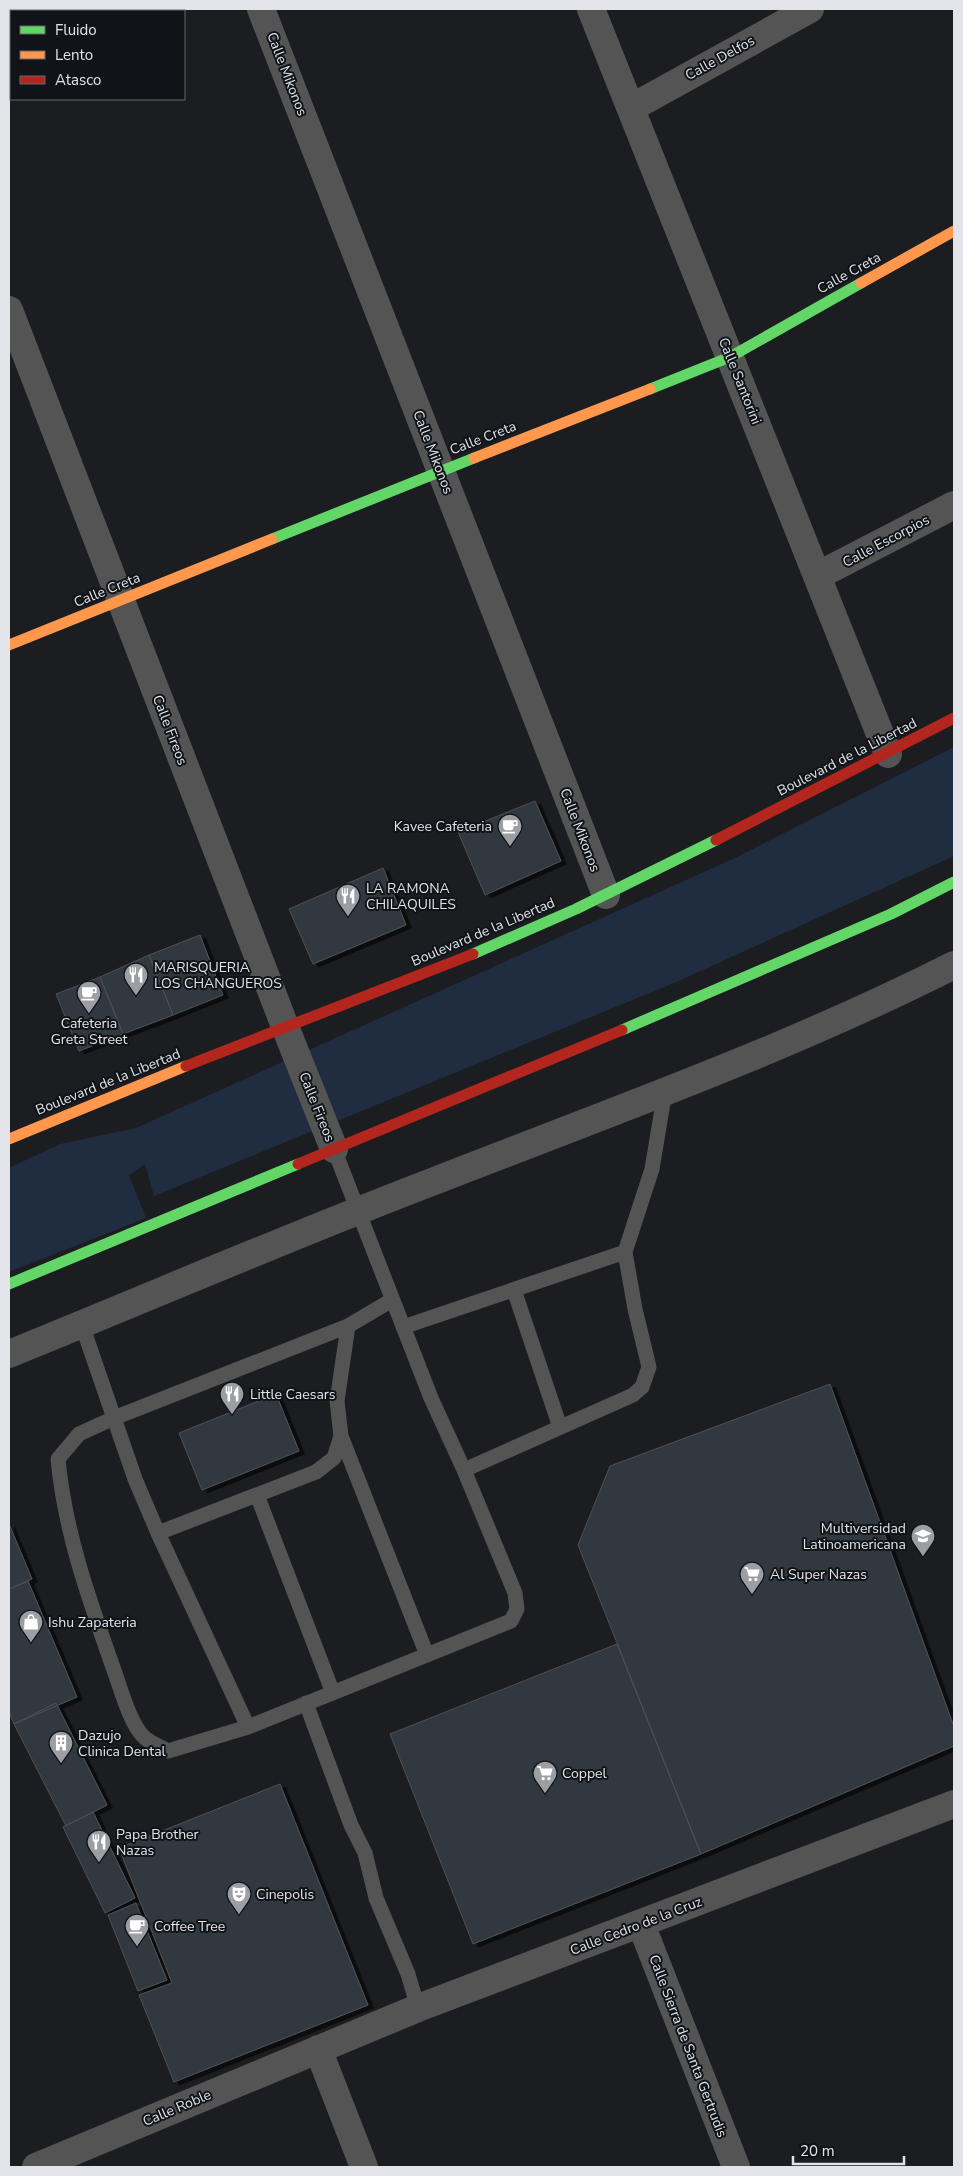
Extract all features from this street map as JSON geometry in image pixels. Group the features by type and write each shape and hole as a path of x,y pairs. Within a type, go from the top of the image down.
{"main road":[{"name":"Calle Creta","path":"9,645 730,357 954,231"},
{"name":"Boulevard de la Libertad","path":"9,1139 77,1109 286,1029 525,932 606,895 888,754 954,718"},
{"path":"9,1284 673,1009 891,914 954,882"}],"street":[{"name":"Calle Mikonos","path":"261,9 606,895"},
{"name":"Calle Santorini","path":"591,9 888,754"},
{"name":"Calle Delfos","path":"631,108 810,9"},
{"name":"Calle Fireos","path":"9,310 120,601 334,1149"},
{"name":"Calle Escorpios","path":"818,576 954,505"},
{"path":"9,1354 358,1210 665,1091 888,998 954,965"},
{"name":"Calle Cedro de la Cruz","path":"318,2049 418,2008 954,1804"},
{"name":"Calle Sierra de Santa Gertrudis","path":"641,1924 736,2167"},
{"path":"318,2049 364,2167"},
{"name":"Calle Roble","path":"36,2167 318,2049"}],"lane":[{"path":"464,1470 633,1395 642,1387 647,1378 649,1367 635,1309 625,1252 652,1169 665,1091"},
{"path":"334,1149 431,1398 464,1470 515,1594 517,1609 511,1621 248,1727 168,1751 144,1737 129,1713 90,1604 73,1547 62,1497 58,1459 80,1434 114,1418 348,1326 392,1300"},
{"path":"403,1327 625,1252"},
{"path":"514,1290 560,1427"},
{"path":"82,1324 136,1479 158,1534 248,1727"},
{"path":"348,1326 337,1401 340,1436 427,1655"},
{"path":"158,1534 316,1472 334,1458 340,1436"},
{"path":"257,1495 333,1693"},
{"path":"306,1703 351,1826 365,1853 376,1898 408,1974 418,2008"}],"shaded area":[{"path":"954,747 954,856 674,983 154,1196 145,1164 129,1175 146,1218 9,1272 9,1168 60,1144 136,1128 735,858"}],"building":[{"name":"Kavee Cafeteria","path":"535,801 561,861 485,895 458,832"},
{"name":"LA RAMONA CHILAQUILES","path":"383,868 406,925 313,964 289,909"},
{"path":"200,935 223,995 173,1015 149,955"},
{"name":"MARISQUERIA LOS CHANGUEROS","path":"149,955 173,1015 123,1034 100,977"},
{"name":"Cafeteria Greta Street","path":"100,977 123,1034 79,1051 56,994"},
{"name":"Al Super Nazas","path":"830,1384 954,1727 954,1746 701,1854 578,1545 610,1466"},
{"path":"276,1394 299,1451 202,1490 179,1433"},
{"path":"9,1524 32,1579 9,1589"},
{"name":"Ishu Zapateria","path":"28,1581 77,1697 14,1724 9,1712 9,1589"},
{"name":"Coppel","path":"617,1644 701,1854 473,1944 390,1734"},
{"name":"Dazujo Clinica Dental","path":"56,1703 107,1805 66,1826 14,1724"},
{"name":"Cinepolis","path":"280,1784 368,2005 174,2082 139,1995 172,1983 119,1848"},
{"name":"Papa Brother Nazas","path":"93,1812 135,1898 105,1913 63,1827"},
{"name":"Coffee Tree","path":"136,1903 167,1980 138,1991 108,1915"}],"traffic: fast":[{"path":"650,389 730,357 861,283"},
{"path":"272,539 474,458"},
{"path":"473,954 576,909 716,840"},
{"path":"622,1030 891,914 954,882"},
{"path":"9,1284 298,1164"}],"traffic: slow":[{"path":"861,283 954,231"},
{"path":"474,458 650,389"},
{"path":"9,645 272,539"},
{"path":"9,1139 186,1066"}],"traffic: jam":[{"path":"716,840 954,718"},
{"path":"186,1066 473,954"},
{"path":"298,1164 622,1030"}],"place":[{"name":"Kavee Cafeteria","path":"510,847"},
{"name":"LA RAMONA CHILAQUILES","path":"348,917"},
{"name":"MARISQUERIA LOS CHANGUEROS","path":"136,996"},
{"name":"Cafeteria Greta Street","path":"89,1014"},
{"name":"Little Caesars","path":"232,1415"},
{"name":"Multiversidad Latinoamericana","path":"923,1557"},
{"name":"Al Super Nazas","path":"752,1595"},
{"name":"Ishu Zapateria","path":"31,1643"},
{"name":"Dazujo Clinica Dental","path":"61,1764"},
{"name":"Coppel","path":"545,1794"},
{"name":"Papa Brother Nazas","path":"99,1863"},
{"name":"Cinepolis","path":"239,1915"},
{"name":"Coffee Tree","path":"137,1947"}]}
